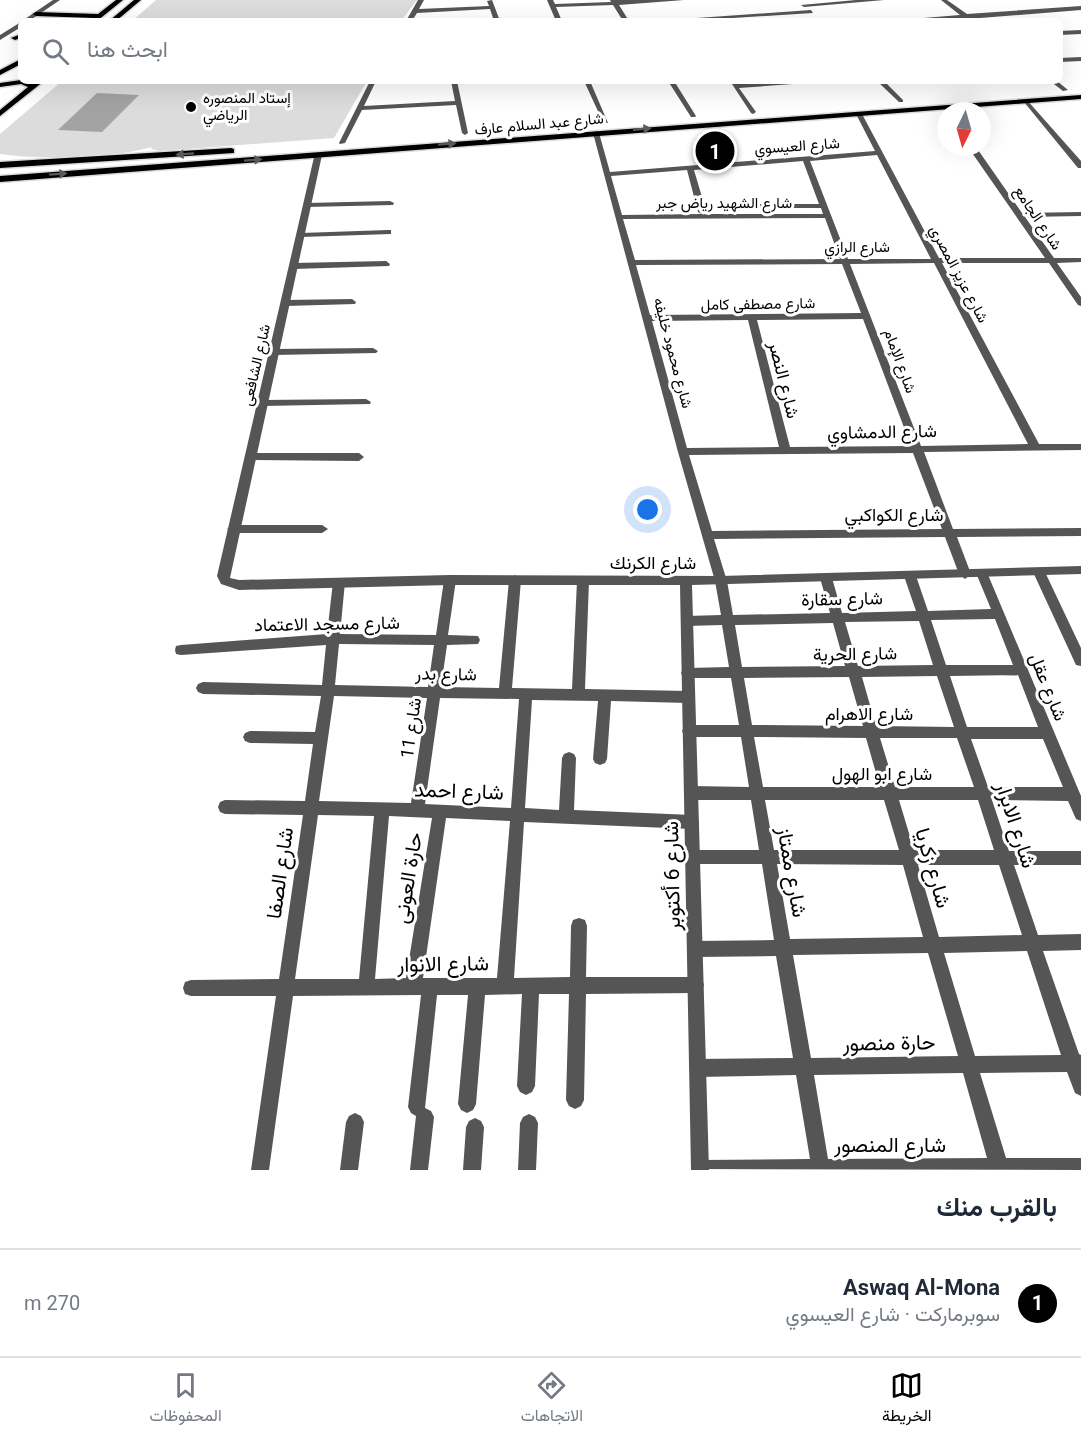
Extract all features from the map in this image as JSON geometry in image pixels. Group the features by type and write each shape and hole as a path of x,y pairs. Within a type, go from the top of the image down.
{"main road":[{"path":"97,18 120,0"},
{"path":"116,18 138,0"},
{"path":"36,14 100,16"},
{"path":"0,73 18,63"},
{"path":"0,85 18,83"},
{"path":"0,114 37,84"},
{"name":"شارع عبد السلام عارف","path":"0,165 342,143 1081,89"},
{"name":"شارع عبد السلام عارف","path":"991,105 1081,97"},
{"name":"شارع عبد السلام عارف","path":"0,179 937,110"}],"street":[{"path":"30,18 57,0"},
{"path":"410,18 421,0"},
{"path":"490,0 496,18"},
{"path":"672,0 686,18"},
{"path":"558,18 551,3 681,0"},
{"path":"729,18 813,14 799,0"},
{"path":"804,5 881,0"},
{"path":"944,0 968,18"},
{"path":"1071,0 1081,7"},
{"path":"614,2 624,18"},
{"path":"414,11 492,7"},
{"path":"936,18 1081,7"},
{"path":"0,38 18,26"},
{"path":"1063,33 1081,32"},
{"path":"1063,60 1081,59"},
{"path":"342,143 371,84"},
{"path":"455,84 465,134"},
{"path":"588,84 606,122"},
{"path":"673,84 693,116"},
{"path":"734,84 753,112"},
{"path":"883,84 901,101"},
{"path":"1057,84 1065,90"},
{"path":"1026,102 1081,166"},
{"path":"358,108 458,103"},
{"name":"شارع عزيز المصري","path":"859,114 1035,447"},
{"name":"شارع محمود خليفه","path":"596,133 683,452 721,581"},
{"name":"شارع العيسوي","path":"608,174 880,153"},
{"name":"شارع الشافعى","path":"225,581 223,576 233,529 318,154"},
{"name":"شارع الجامع","path":"978,156 1081,303"},
{"name":"شارع الإمام","path":"806,159 965,574"},
{"path":"690,168 703,216"},
{"path":"307,206 390,202"},
{"name":"شارع الشهيد رياض جبر","path":"700,206 825,206"},
{"path":"1020,215 1081,214"},
{"name":"شارع الشهيد رياض جبر","path":"620,217 829,216"},
{"path":"301,235 388,232"},
{"name":"شارع الرازي","path":"633,263 1081,260"},
{"path":"294,266 386,264"},
{"path":"286,303 352,302"},
{"name":"شارع مصطفى كامل","path":"648,318 867,316"},
{"name":"شارع النصر","path":"752,317 785,450"},
{"path":"274,352 373,351"},
{"path":"262,404 366,402"},
{"name":"شارع الدمشاوي","path":"683,452 1081,447"},
{"path":"250,457 358,457"},
{"path":"233,529 322,529"},
{"name":"شارع الكواكبي","path":"707,535 1081,532"},
{"name":"شارع الكرنك","path":"225,581 239,585 450,580 686,582 1081,570"},
{"path":"1039,572 1081,661"},
{"name":"شارع عقل","path":"982,573 1081,814"},
{"name":"شارع الابرار","path":"910,576 1033,943 1077,1064 1081,1087"},
{"name":"شارع زكريا","path":"826,578 999,1169"},
{"name":"شارع 11","path":"417,810 450,580"},
{"path":"505,693 515,580"},
{"path":"578,694 583,581"},
{"name":"شارع ممتاز","path":"721,581 821,1169"},
{"name":"شارع الصفا","path":"260,1170 328,690 339,582"},
{"name":"شارع 6 أكتوبر","path":"686,582 700,1169"},
{"name":"شارع سقارة","path":"687,621 999,614"},
{"name":"شارع مسجد الاعتماد","path":"181,650 334,639 474,640"},
{"name":"شارع الحرية","path":"688,673 1022,670"},
{"name":"شارع بدر","path":"203,688 688,696"},
{"path":"505,986 526,694"},
{"path":"600,759 604,695"},
{"name":"شارع الاهرام","path":"689,731 1048,733"},
{"path":"250,737 320,738"},
{"path":"566,817 569,758"},
{"name":"شارع ابو الهول","path":"691,793 1073,794"},
{"name":"شارع احمد","path":"225,807 417,810 692,822"},
{"path":"366,987 382,809"},
{"name":"حارة العونى","path":"419,1170 422,987 440,811"},
{"path":"693,857 1081,858"},
{"path":"575,1100 579,926"},
{"path":"695,949 1081,942"},
{"name":"شارع الانوار","path":"191,988 696,985"},
{"path":"526,1086 531,986"},
{"path":"467,1104 477,987"},
{"name":"حارة منصور","path":"698,1068 1077,1064"},
{"path":"349,1170 355,1122"},
{"path":"526,1170 529,1123"},
{"path":"472,1170 475,1127"},
{"name":"شارع المنصور","path":"700,1169 1081,1167"}],"shaded area":[{"path":"156,0 417,0 403,18 135,18"},
{"name":"إستاد المنصوره الرياضي","path":"58,84 365,84 334,138 160,151 151,149 152,147 97,156 36,157 0,154 0,134"},
{"path":"97,93 139,95 102,132 58,130"}],"place":[{"name":"إستاد المنصوره الرياضي","path":"191,107"},
{"name":"Aswaq Al-Mona","path":"715,151"}]}
